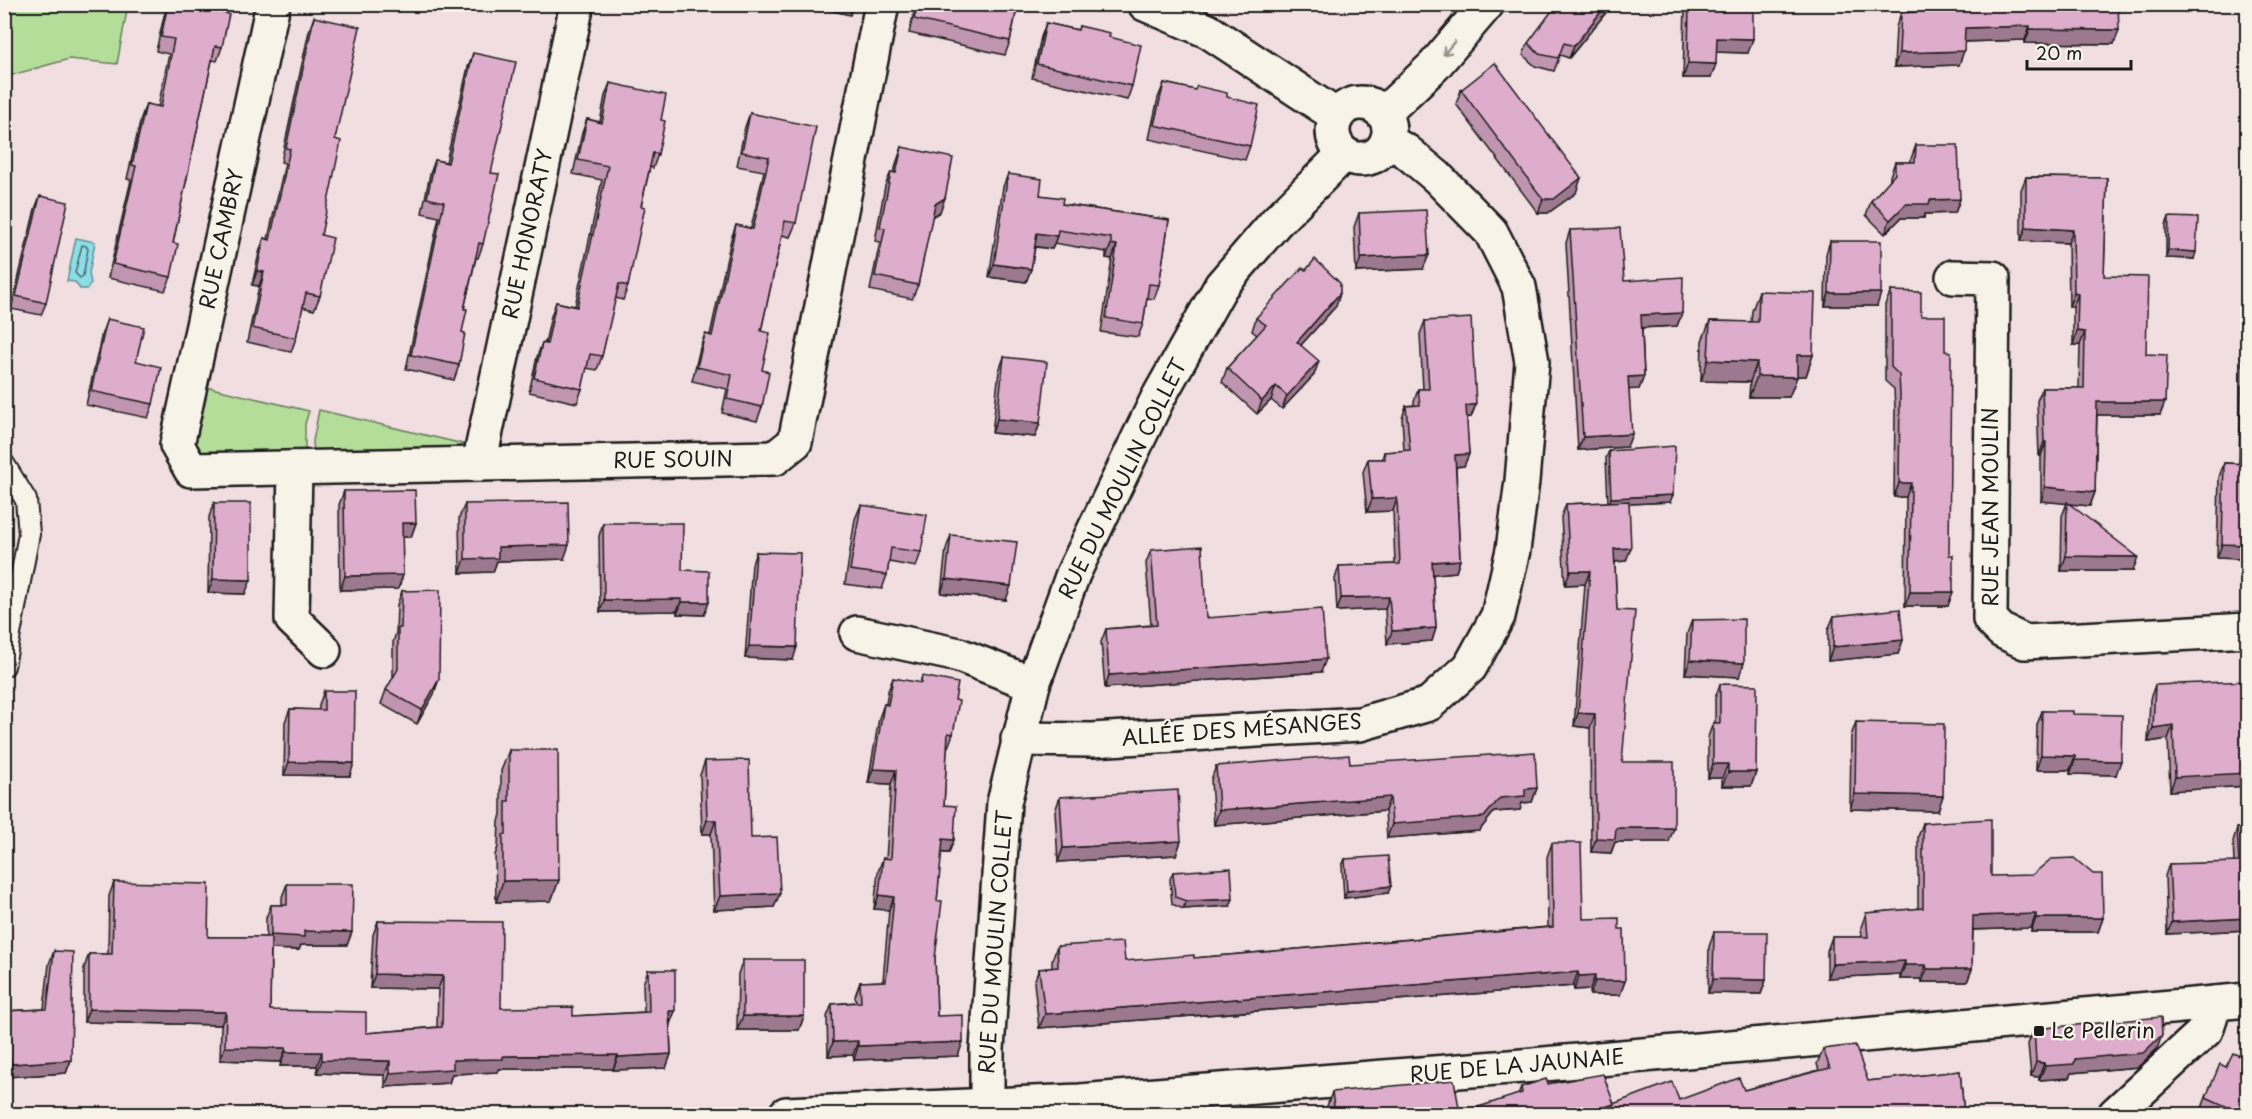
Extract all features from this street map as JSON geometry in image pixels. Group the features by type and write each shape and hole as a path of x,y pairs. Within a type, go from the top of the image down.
{"street":[{"name":"RUE CAMBRY","path":"191,470 177,445 273,4"},
{"name":"RUE HONORATY","path":"478,464 578,4"},
{"name":"RUE SOUIN","path":"191,470 775,458 795,442 882,4"},
{"path":"1145,4 1208,31 1337,116"},
{"path":"1385,127 1368,104 1359,103 1351,105 1337,116 1333,132 1338,148 1352,158 1369,158 1383,148 1385,127 1487,4"},
{"name":"ALLÉE DES MÉSANGES","path":"1018,739 1092,740 1359,724 1429,704 1470,667 1498,616 1513,550 1522,481 1532,362 1519,287 1491,232 1437,177 1406,151 1385,127"},
{"name":"RUE DU MOULIN COLLET","path":"987,1106 987,1049 1004,803 1033,684 1073,574 1158,398 1221,286 1276,222 1344,154"},
{"name":"RUE JEAN MOULIN","path":"1953,277 1993,278 1990,619 2002,631 2025,642 2247,630"},
{"path":"295,468 292,619 324,650"},
{"path":"857,633 959,655 1033,684"},
{"name":"RUE DE LA JAUNAIE","path":"786,1114 1080,1101 1522,1066 2247,1000"},
{"path":"2115,1114 2206,1030 2215,1003"}],"lane":[{"path":"4,464 26,500 29,534 4,666"}],"green space":[{"path":"5,4 128,5 117,64 69,59 5,77"},
{"path":"203,386 309,411 305,424 305,453 199,456 190,439"},
{"path":"319,410 463,444 453,452 314,454 313,441"}],"water":[{"path":"76,238 95,242 89,273 91,283 87,289 80,289 75,282 67,281"}],"building":[{"path":"168,4 182,4 229,14 222,47 215,46 173,243 178,244 171,277 113,264 136,166 132,165 146,104 161,107 174,39 161,37"},
{"path":"918,4 1018,4 1010,41 914,19"},
{"path":"1557,4 1607,4 1574,46 1564,43 1558,58 1539,54 1528,43"},
{"path":"1689,4 1753,4 1753,39 1717,38 1716,64 1688,63"},
{"path":"1927,4 2118,4 2119,30 2030,29 2030,26 1965,28 1964,51 1899,53 1901,13 1927,11"},
{"path":"314,17 360,27 335,139 341,141 321,235 333,238 320,296 306,293 296,338 252,328 264,272 257,271 264,238 270,240 290,149 286,148"},
{"path":"1046,23 1078,30 1079,26 1110,33 1109,37 1141,45 1132,86 1037,64"},
{"path":"473,53 516,62 491,173 499,174 483,244 479,243 464,309 467,309 462,332 465,333 459,365 411,355 444,202 427,198 435,160 448,163"},
{"path":"1495,63 1581,178 1554,199 1543,199 1461,90"},
{"path":"610,83 666,95 661,120 665,121 658,154 653,153 641,206 645,207 628,286 619,284 602,356 590,354 582,389 534,378 542,343 547,344 556,302 577,307 608,166 578,160 587,119 602,123"},
{"path":"1164,83 1195,90 1197,86 1227,93 1227,97 1259,105 1250,146 1154,125"},
{"path":"750,113 816,127 796,223 785,221 761,331 770,333 762,370 769,372 762,407 727,399 732,375 697,367 705,334 712,336 736,225 753,229 769,157 742,152"},
{"path":"1916,145 1958,145 1960,199 1930,200 1929,204 1906,204 1890,220 1871,201 1895,174 1895,162 1915,162"},
{"path":"902,147 953,158 945,198 935,204 918,285 875,276 885,228 880,227 891,172 896,173"},
{"path":"1008,174 1042,179 1040,195 1063,198 1062,204 1169,220 1159,285 1149,284 1143,324 1106,318 1117,245 1111,244 1111,238 1058,230 1057,236 1037,233 1031,269 994,264"},
{"path":"2026,177 2107,178 2104,276 2148,277 2146,354 2167,355 2165,402 2097,402 2095,492 2045,487 2046,442 2044,442 2042,388 2084,388 2085,332 2077,331 2078,294 2074,293 2073,230 2026,227"},
{"path":"40,196 68,202 46,303 16,296"},
{"path":"1426,210 1429,255 1361,258 1359,213"},
{"path":"2169,217 2198,218 2196,252 2168,250"},
{"path":"1620,228 1624,281 1683,277 1682,313 1641,315 1644,376 1628,377 1632,434 1583,437 1570,230"},
{"path":"1830,241 1881,241 1881,293 1829,293"},
{"path":"1315,259 1340,283 1340,293 1297,342 1319,361 1287,396 1276,386 1262,401 1227,368 1266,325 1256,318 1302,268 1306,270"},
{"path":"2247,289 2247,449 2243,449"},
{"path":"1759,291 1815,293 1813,355 1797,355 1797,377 1757,376 1757,362 1708,360 1710,321 1758,322"},
{"path":"1891,291 1921,292 1921,316 1945,316 1945,351 1951,352 1949,555 1953,555 1953,592 1910,592 1911,483 1899,483 1900,395 1899,375 1891,367"},
{"path":"1471,318 1476,404 1466,406 1469,454 1455,455 1460,560 1432,562 1436,628 1392,631 1389,597 1341,598 1339,566 1400,564 1397,498 1372,499 1368,459 1385,459 1384,452 1410,450 1406,406 1420,405 1418,389 1429,389 1425,321"},
{"path":"107,319 144,327 136,361 161,367 153,404 91,391"},
{"path":"1004,357 1047,362 1040,423 997,419"},
{"path":"1675,446 1673,495 1611,498 1609,451"},
{"path":"2224,463 2247,464 2247,545 2222,544"},
{"path":"415,490 416,523 402,523 403,575 345,576 344,491"},
{"path":"1629,501 1631,548 1614,549 1617,610 1635,611 1622,762 1674,762 1674,828 1616,828 1615,839 1596,838 1595,714 1578,713 1590,571 1570,571 1566,504"},
{"path":"568,502 569,545 498,547 498,558 465,559 465,504"},
{"path":"2067,502 2138,557 2066,556"},
{"path":"214,503 251,503 251,580 213,579"},
{"path":"861,505 927,515 921,552 891,548 887,575 850,570"},
{"path":"603,523 683,523 682,570 709,571 709,602 682,602 682,599 604,600"},
{"path":"951,535 1017,542 1011,586 946,579"},
{"path":"1202,546 1206,618 1322,609 1326,659 1109,675 1106,629 1157,625 1151,550"},
{"path":"756,552 800,553 797,647 749,646"},
{"path":"440,590 439,679 422,710 386,690 398,669 398,628 401,628 402,591"},
{"path":"1900,609 1903,640 1833,647 1834,616"},
{"path":"1744,619 1744,663 1690,660 1692,620"},
{"path":"922,676 958,683 955,700 959,701 953,734 948,733 944,805 956,806 954,840 943,839 937,901 942,901 935,958 937,1016 963,1015 963,1042 858,1046 858,1041 833,1042 832,1004 861,1002 860,982 886,981 894,897 879,895 883,858 891,859 896,770 873,769 884,704 888,705 893,678 921,683"},
{"path":"2247,681 2247,773 2175,777 2173,725 2153,728 2155,685"},
{"path":"1720,684 1757,685 1756,772 1728,772 1728,764 1713,764 1713,723 1720,723"},
{"path":"324,691 355,691 354,763 289,762 290,709 324,710"},
{"path":"2042,711 2122,715 2121,761 2075,760 2075,756 2041,755"},
{"path":"1856,722 1944,724 1943,796 1855,794"},
{"path":"509,750 558,750 559,880 503,881 503,835 506,834 506,801 509,801"},
{"path":"1535,752 1537,788 1525,789 1525,796 1500,798 1484,817 1392,824 1390,797 1219,810 1216,766 1349,755 1350,764"},
{"path":"749,760 751,838 777,837 780,893 720,896 716,820 707,820 705,761"},
{"path":"1178,790 1181,841 1063,848 1060,797"},
{"path":"1991,819 1991,876 2032,875 2051,859 2074,858 2093,874 2102,874 2103,918 2036,918 2036,914 1973,916 1972,969 1927,969 1926,965 1905,965 1905,961 1832,964 1832,937 1868,937 1866,913 1923,908 1923,823"},
{"path":"2237,828 2247,828 2247,918 2172,922 2169,864 2239,862"},
{"path":"1552,843 1581,843 1583,919 1619,918 1619,929 1624,929 1625,981 1595,981 1595,975 1579,976 1578,972 1045,1014 1039,969 1058,967 1057,946 1123,942 1125,961 1194,955 1194,958 1553,927"},
{"path":"1388,856 1391,886 1347,891 1345,859"},
{"path":"1231,868 1233,899 1186,901 1175,897 1173,872"},
{"path":"114,882 209,884 208,937 271,937 270,1010 366,1012 366,1033 442,1027 443,976 375,974 378,921 502,922 501,1008 573,1007 573,1016 649,1012 648,970 675,970 675,1011 669,1011 671,1054 618,1057 618,1055 503,1056 503,1059 453,1060 453,1069 390,1073 390,1061 322,1060 322,1052 285,1052 286,1048 225,1047 226,1012 89,1009 89,954 112,954"},
{"path":"287,884 353,884 352,932 304,931 304,937 271,935 271,905 287,905"},
{"path":"1714,932 1767,932 1766,980 1713,979"},
{"path":"54,951 73,952 71,1060 11,1064 10,1057 4,1057 4,1011 47,1009"},
{"path":"743,960 804,960 804,1016 743,1016"},
{"path":"2161,1017 2162,1035 2143,1053 2075,1059 2074,1064 2045,1066 2044,1063 2036,1062 2034,1029"},
{"path":"1855,1045 1868,1081 1960,1071 1964,1114 1617,1114 1613,1104 1672,1082 1679,1100 1739,1078 1744,1090 1830,1068 1823,1049"},
{"path":"2233,1053 2247,1059 2247,1114 2224,1114 2228,1107 2206,1097 2220,1064 2226,1067"},
{"path":"1603,1074 1614,1104 1583,1114 1335,1114 1332,1092 1454,1080 1460,1113 1522,1093 1521,1087 1546,1079 1548,1084"},
{"path":"1240,1105 1241,1114 1142,1113 1177,1112"}],"place":[{"name":"Le Pellerin","path":"2039,1031"}]}
